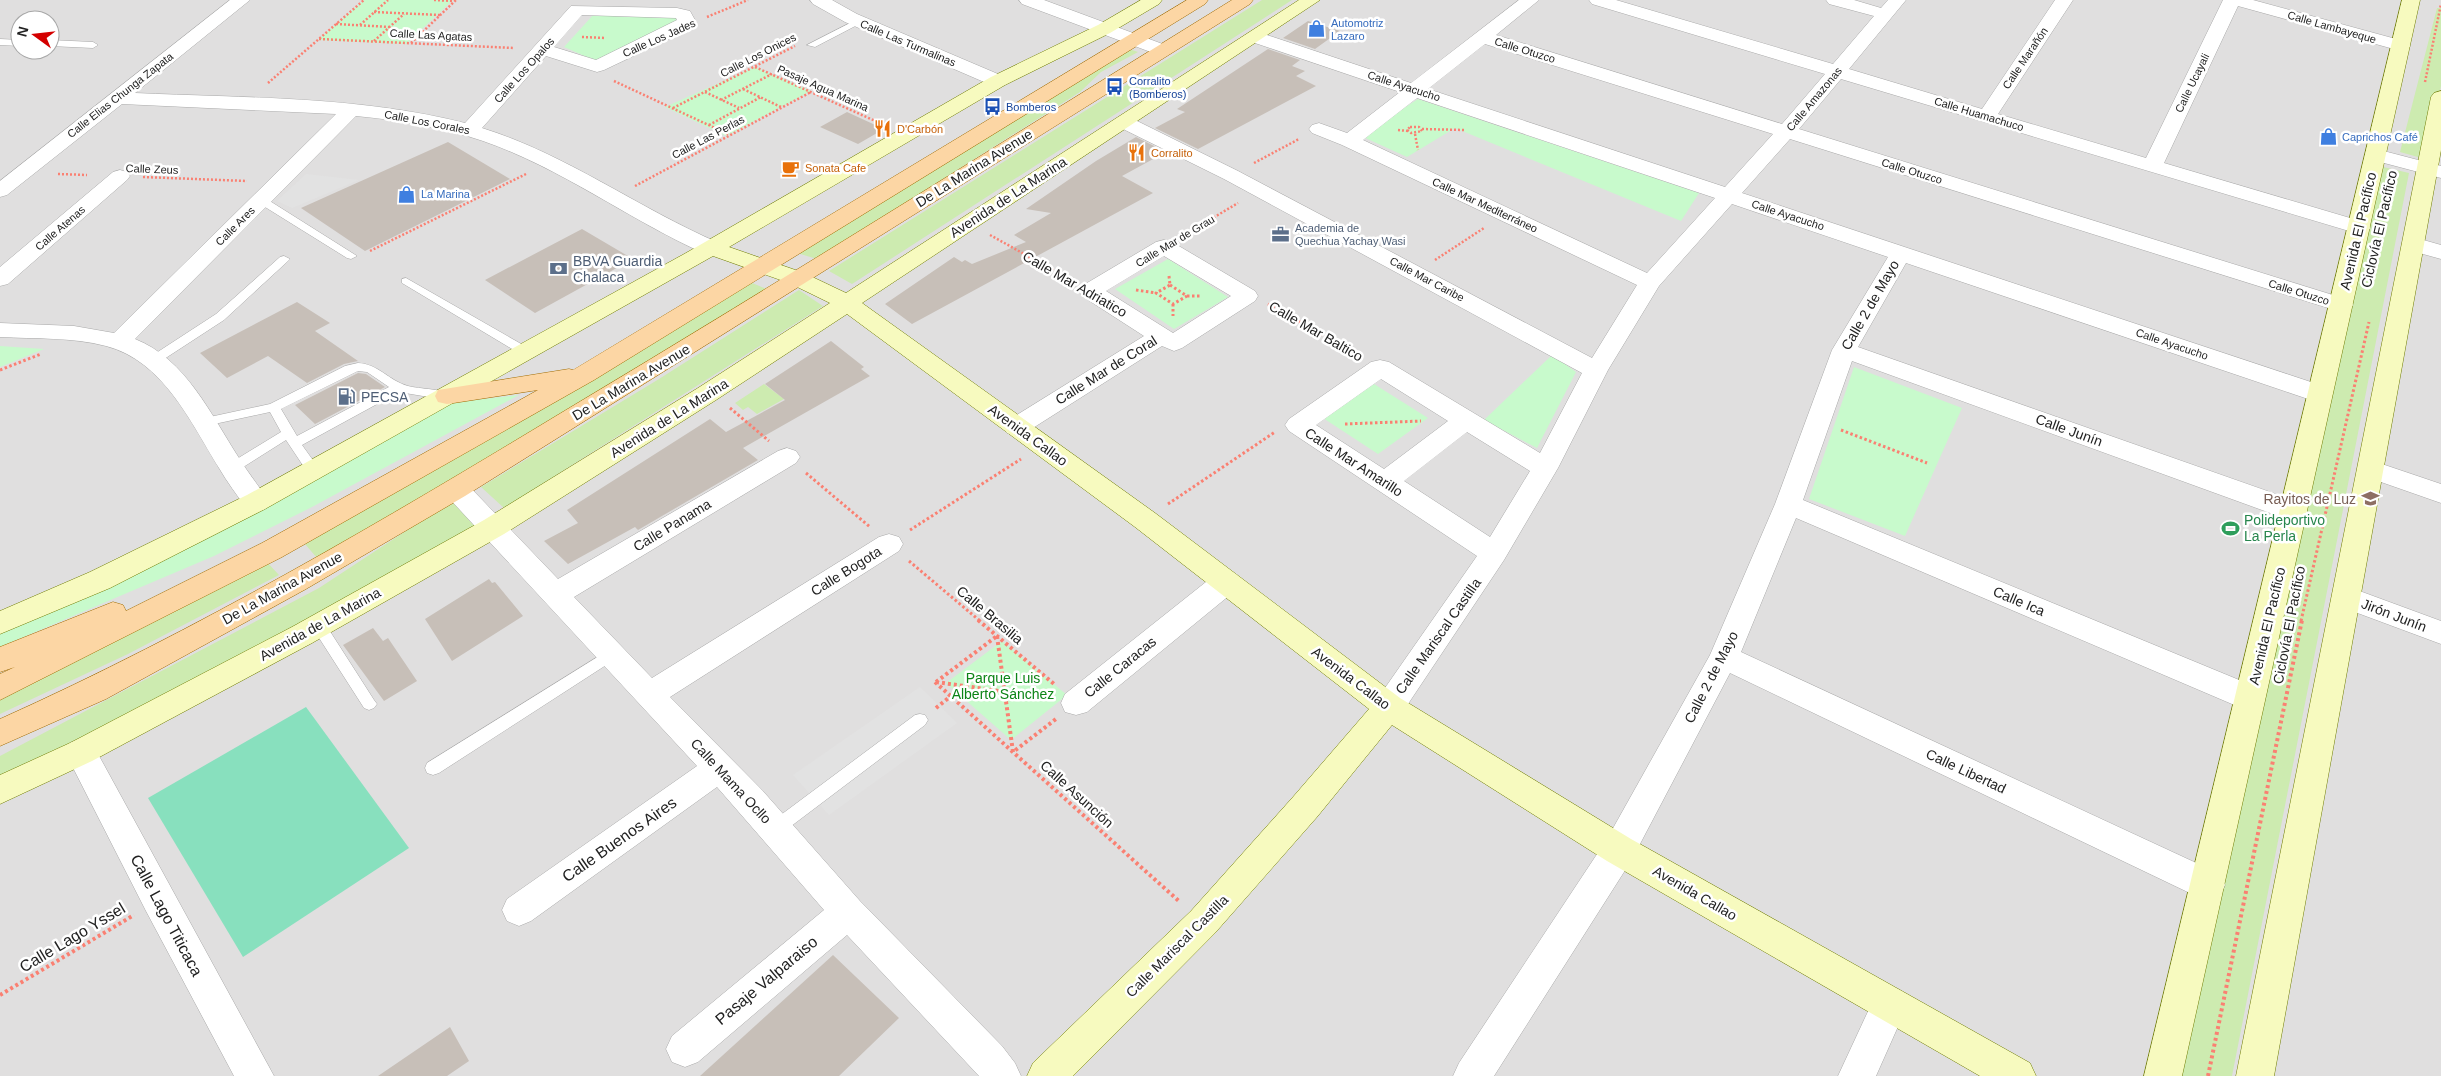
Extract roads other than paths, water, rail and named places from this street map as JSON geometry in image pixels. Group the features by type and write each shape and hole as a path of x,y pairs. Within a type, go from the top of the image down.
{"main road":[{"name":"De La Marina Avenue","path":"0,688 235,570 453,450 585,374 766,265 1199,0"},
{"name":"De La Marina Avenue","path":"0,733 95,690 296,581 456,489 799,278 1244,0"},
{"path":"447,396 585,374"},
{"path":"0,660 95,620 235,570"},
{"path":"0,746 95,690"}],"street":[{"name":"Calle Elias Chunga Zapata","path":"0,191 241,0"},
{"name":"Calle Las Turmalinas","path":"819,0 859,22 998,81"},
{"path":"1028,0 1162,50"},
{"path":"0,623 100,580 256,502 711,248 998,81 1104,29 1153,0"},
{"name":"Avenida de La Marina","path":"0,790 81,752 319,626 494,527 847,303 1311,0"},
{"path":"1349,140 1530,0"},
{"name":"Calle Huamachuco","path":"1598,0 2359,228"},
{"path":"1835,0 1891,7"},
{"name":"Calle Marañón","path":"1986,116 2064,0"},
{"name":"Calle Lambayeque","path":"2233,0 2401,46"},
{"name":"Calle Ucayali","path":"2152,166 2233,0"},
{"name":"Avenida El Pacífico","path":"2163,1076 2412,0"},
{"name":"Calle Amazonas","path":"1727,195 1786,132 1891,7"},
{"name":"Calle Los Jades","path":"542,49 597,66 684,25 686,20 684,15 677,13 578,10"},
{"name":"Calle Los Opalos","path":"469,130 578,10"},
{"name":"Calle Ayacucho","path":"1255,37 1415,89 2320,394"},
{"name":"Calle Otuzco","path":"1483,37 2341,305"},
{"path":"2255,1076 2413,244 2434,171 2432,94"},
{"name":"Calle Los Corales","path":"116,98 352,109 403,115 469,130 517,147 614,197 677,233 711,248"},
{"name":"Calle Ares","path":"118,342 352,109"},
{"name":"Calle Mar Caribe","path":"1124,122 1232,175 1596,370"},
{"name":"Calle Mar Mediterráneo","path":"1319,129 1349,140 1650,283"},
{"path":"2376,155 2434,171"},
{"name":"Calle Atenas","path":"0,279 120,176"},
{"name":"Calle Mariscal Castilla","path":"1046,1076 1203,922 1305,807 1389,707 1494,553 1545,468 1596,370 1650,283 1727,195"},
{"path":"2413,244 2441,252"},
{"name":"Avenida Callao","path":"711,248 766,265 799,278 847,303 1145,520 1389,707 1619,850 2018,1076"},
{"name":"Calle Mar de Grau","path":"1090,291 1164,248 1247,296"},
{"name":"Calle 2 de Mayo","path":"1472,1076 1619,850 1724,657 1788,504 1844,350 1901,253"},
{"name":"Calle Mar Adriatico","path":"1090,291 1161,336"},
{"name":"Calle Mar de Coral","path":"1016,427 1161,336 1174,343 1247,296"},
{"path":"0,330 90,335 118,342 146,354 168,374 205,422 232,468 256,502"},
{"name":"Calle Junín","path":"1844,350 2294,511"},
{"name":"Calle Mar Baltico","path":"1380,368 1545,468"},
{"name":"Calle Mar Amarillo","path":"1380,368 1298,425 1494,553"},
{"path":"1385,482 1466,420"},
{"name":"Calle Panama","path":"556,594 787,457"},
{"path":"2370,469 2441,494"},
{"name":"Calle Mama Ocllo","path":"456,489 494,527 649,695 720,767 776,828 848,912 989,1058 1002,1076"},
{"name":"Calle Ica","path":"1788,504 2250,698"},
{"name":"Calle Bogota","path":"649,695 889,544"},
{"name":"Calle Caracas","path":"1076,702 1226,582"},
{"name":"Jirón Junín","path":"2346,597 2441,633"},
{"name":"Calle Libertad","path":"1724,657 2208,886"},
{"name":"Calle Lago Titicaca","path":"81,752 158,900 256,1076"},
{"name":"Calle Buenos Aires","path":"519,910 720,767"},
{"name":"Pasaje Valparaiso","path":"685,1049 848,912"},
{"path":"1857,1076 1890,1004"}],"lane":[{"path":"812,45 859,22"},
{"path":"60,43 93,45"},
{"path":"261,200 351,256"},
{"path":"154,360 220,317 284,259"},
{"path":"406,281 526,352"},
{"path":"205,422 274,407 348,370 362,365 373,368 399,387 447,396"},
{"path":"232,468 399,387"},
{"path":"274,407 291,438 313,470"},
{"path":"319,626 369,704"},
{"path":"433,768 612,654"},
{"path":"776,828 920,720"}],"place":[{"name":"Automotriz Lazaro","path":"1317,29"},
{"name":"Corralito (Bomberos)","path":"1115,87"},
{"name":"Bomberos","path":"992,107"},
{"name":"D'Carbón","path":"883,129"},
{"name":"Caprichos Café","path":"2328,137"},
{"name":"Corralito","path":"1137,153"},
{"name":"Sonata Cafe","path":"791,168"},
{"name":"La Marina","path":"407,194"},
{"name":"Academia de Quechua Yachay Wasi","path":"1281,234"},
{"name":"BBVA Guardia Chalaca","path":"559,269"},
{"name":"PECSA","path":"347,397"},
{"name":"Rayitos de Luz","path":"2370,499"},
{"name":"Polideportivo La Perla","path":"2230,528"}],"park label":[{"name":"Parque Luis Alberto Sánchez","path":"1003,686"}]}
